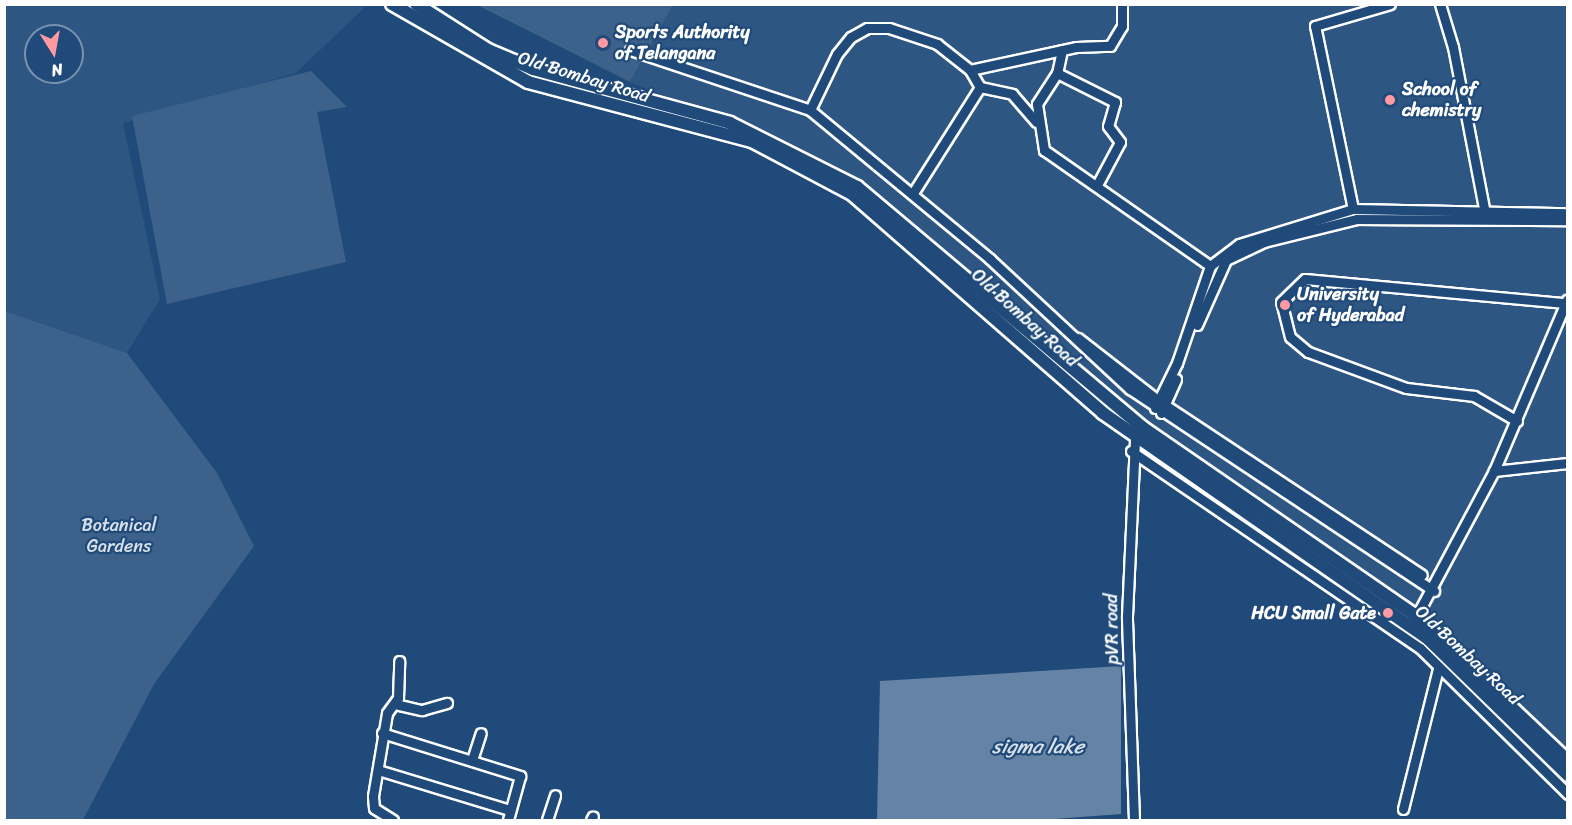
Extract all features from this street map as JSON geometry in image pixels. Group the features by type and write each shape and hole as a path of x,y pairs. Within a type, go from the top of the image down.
{"main road":[{"name":"Old Bombay Road","path":"392,4 528,82 752,141 831,181 872,207 1135,438 1408,622 1568,775"},
{"name":"Old Bombay Road","path":"416,4 488,50 533,69 730,123 857,187 1142,427 1416,617 1568,761"}],"street":[{"path":"970,70 1062,50 1110,46 1122,26 1122,4"},
{"path":"1353,209 1315,26 1390,4"},
{"path":"1440,4 1453,47 1484,208"},
{"path":"810,110 837,54 850,37 867,28 889,28 937,44 970,70 980,87 1012,94 1036,122"},
{"path":"630,50 810,110 913,193 1076,337 1086,352 1160,407 1435,588"},
{"path":"1062,50 1057,74 1037,104 1036,122 1044,150 1097,184 1210,266"},
{"path":"1057,74 1115,102 1108,126 1120,142 1097,184"},
{"path":"913,193 980,87"},
{"path":"1160,407 1210,266 1239,244 1353,209 1484,208 1568,213"},
{"path":"1160,407 1216,273 1236,252 1357,219 1568,220"},
{"path":"1416,617 1435,588 1494,471 1517,421 1566,300 1305,279 1281,302 1290,337 1308,352 1406,388 1474,396 1517,421"},
{"name":"pVR road","path":"1134,820 1127,616 1131,451 1135,438"},
{"path":"1131,451 1411,641 1568,794"},
{"path":"1494,471 1568,464"},
{"path":"393,820 374,808 382,733 395,704 399,661"},
{"path":"1403,809 1438,669"},
{"path":"395,704 422,710 447,703"},
{"path":"382,733 520,776 508,820"},
{"path":"472,760 481,733"},
{"path":"378,770 510,810"},
{"path":"547,820 555,795"}],"shaded area":[{"path":"359,4 364,8 296,73 123,123 160,299 127,353 5,311 5,5"},
{"name":"University of Hyderabad","path":"673,5 1567,5 1567,754 1406,602 1126,408 877,201 730,123 630,82"}],"green space":[{"name":"Sports Authority of Telangana","path":"477,5 673,5 630,82"},
{"path":"311,71 347,107 317,112 346,262 167,304 132,116"},
{"name":"Botanical Gardens","path":"5,311 127,353 217,473 254,546 154,684 83,820 5,820"}],"water":[{"name":"sigma lake","path":"1121,666 1121,814 1041,820 877,820 880,681"}],"place":[{"name":"Sports Authority of Telangana","path":"603,43"},
{"name":"School of chemistry","path":"1390,100"},
{"name":"University of Hyderabad","path":"1285,305"},
{"name":"HCU Small Gate","path":"1388,613"}]}
